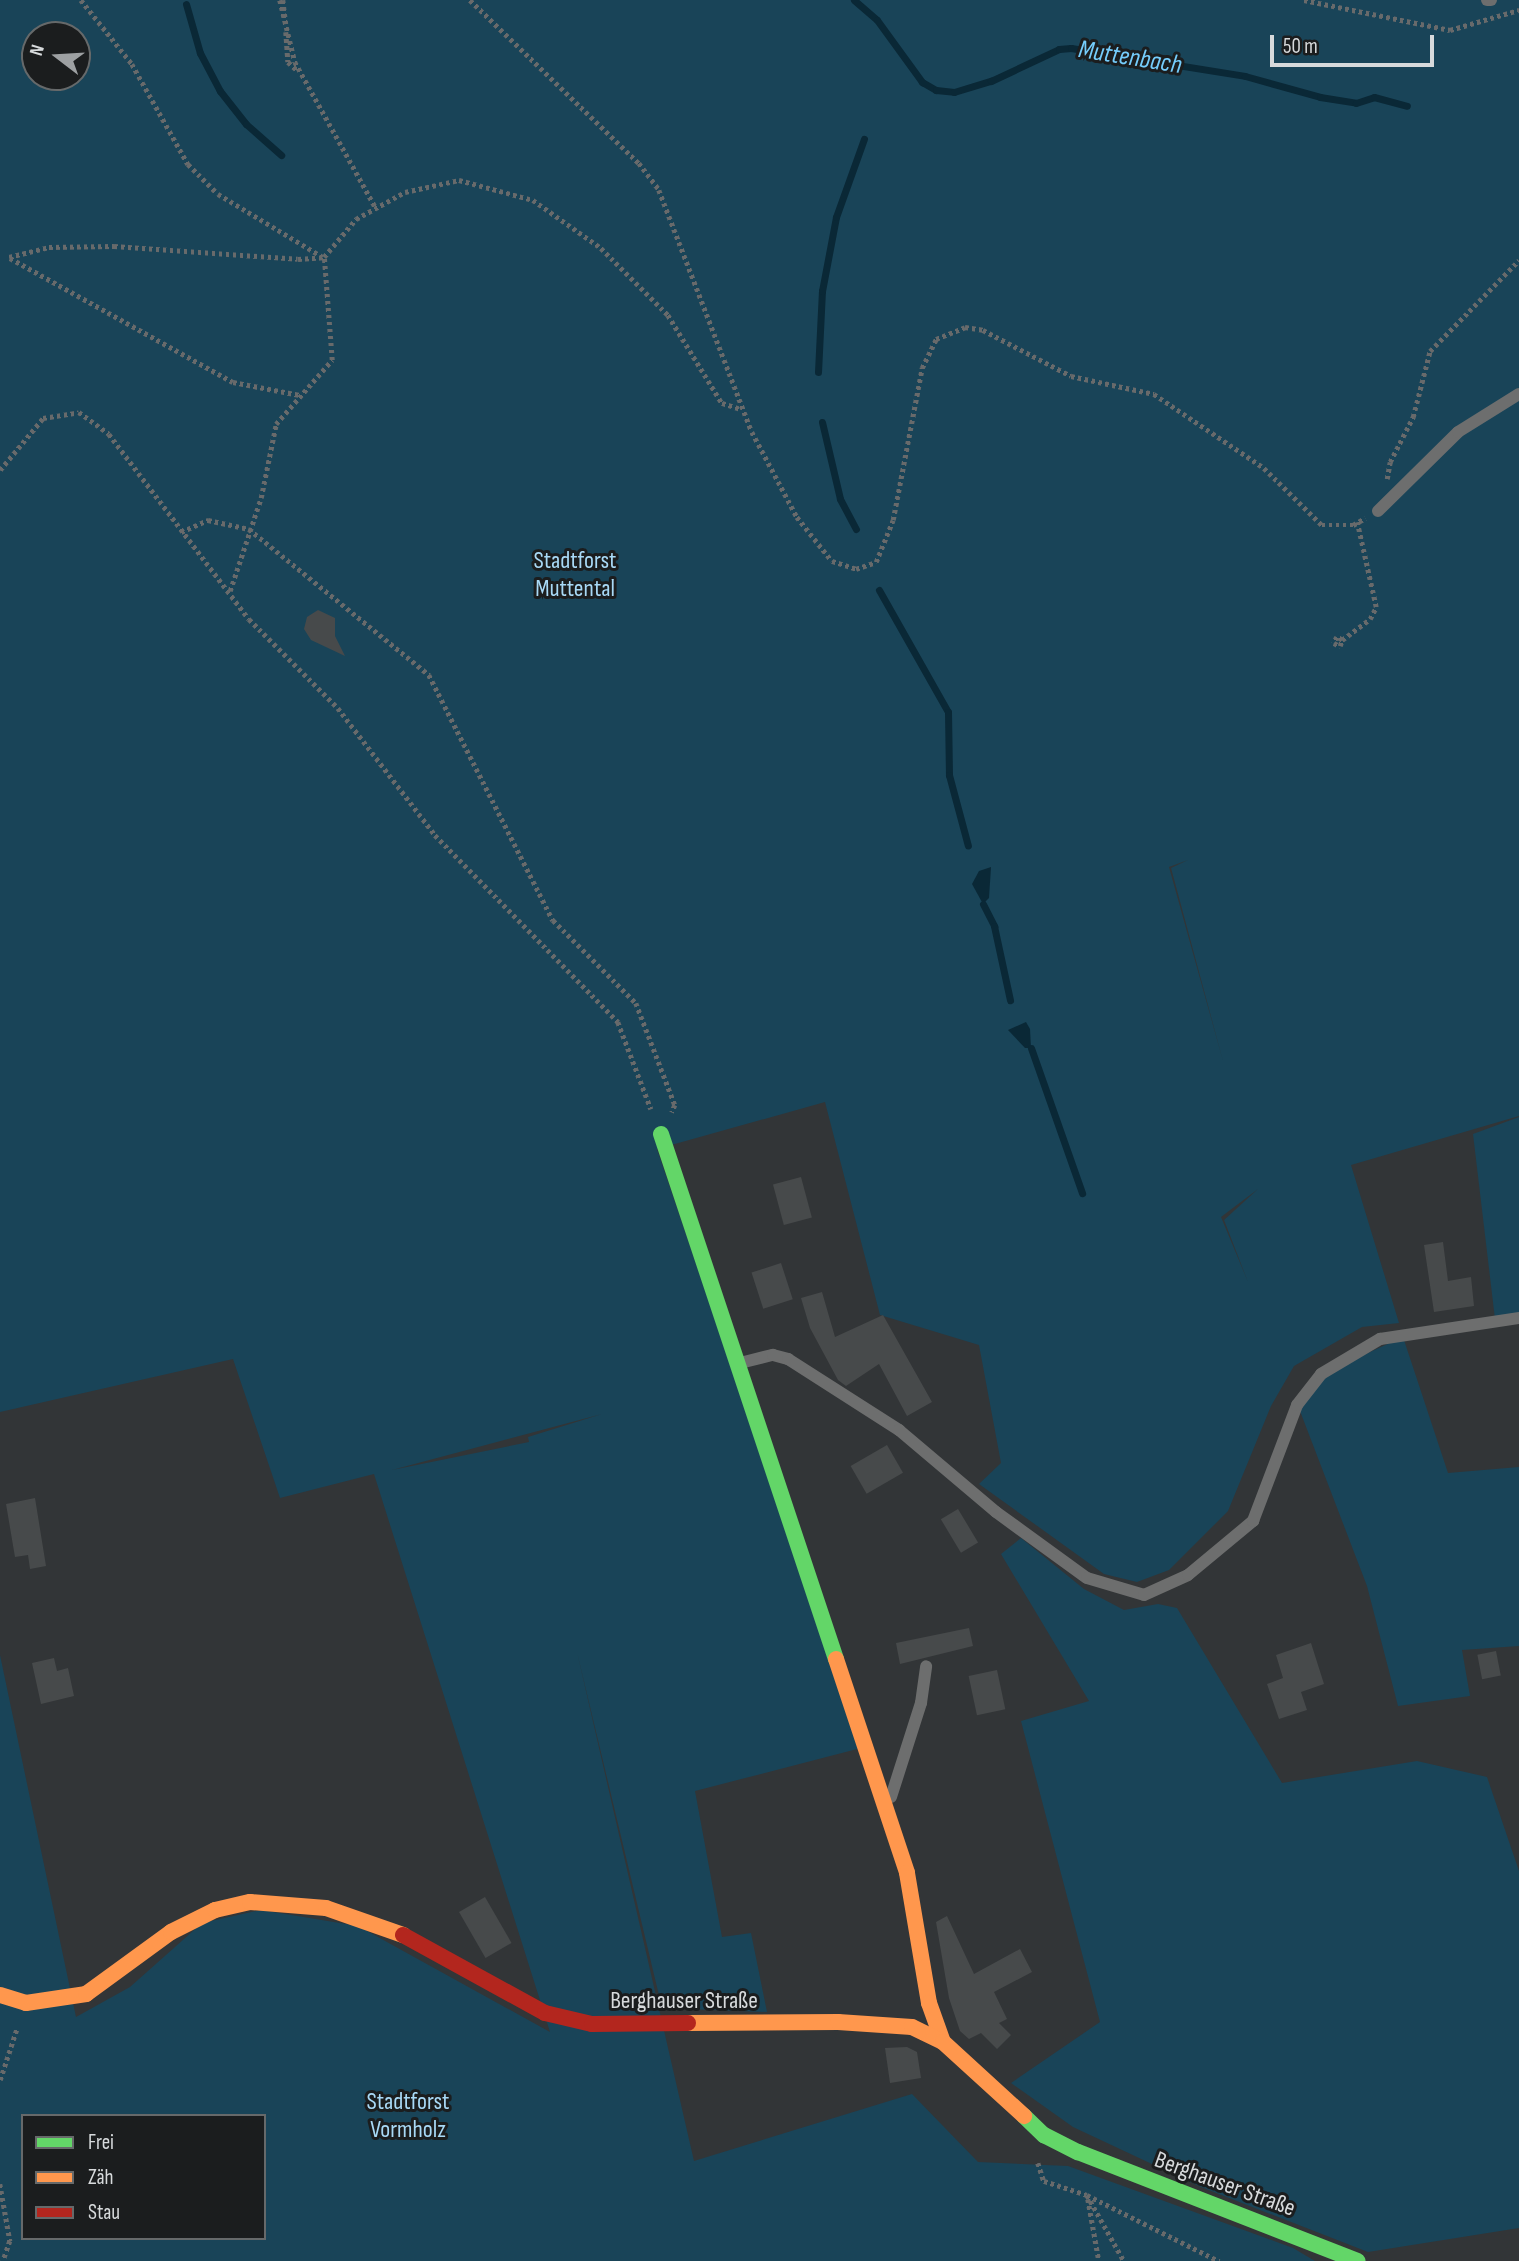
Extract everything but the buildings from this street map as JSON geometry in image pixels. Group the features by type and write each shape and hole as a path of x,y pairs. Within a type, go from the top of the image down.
{"street":[{"path":"661,1134 735,1365 907,1873 929,2003 943,2042"},
{"name":"Berghauser Straße","path":"0,1995 26,2003 86,1994 171,1932 215,1910 250,1902 326,1908 365,1919 414,1939 534,2008 592,2024 880,2023 912,2026 943,2042 1044,2135 1078,2152 1358,2261"}],"lane":[{"path":"1378,511 1458,432 1519,394"},
{"path":"735,1365 765,1356 788,1359 899,1430 996,1512 1068,1565 1102,1585 1143,1595 1188,1575 1253,1521 1297,1405 1321,1374 1380,1339 1519,1318"},
{"path":"886,1811 920,1703 926,1666"}],"path":[{"path":"81,0 132,64 188,164 218,194 324,257"},
{"path":"281,0 286,30 302,74 376,208"},
{"path":"470,0 639,163 659,190 742,409 797,517 832,561 856,569 876,562 893,520 922,368 936,339 965,327 983,330 1071,376 1154,394 1264,468 1322,525 1357,522 1378,511 1390,462 1413,417 1430,351 1519,260"},
{"path":"1304,0 1450,30 1519,9"},
{"path":"230,591 261,498 276,424 332,360 324,257 356,219 405,192 459,180 533,200 601,248 640,283 668,315 722,403 742,409"},
{"path":"301,395 233,383 9,257 50,247 114,246 298,259 324,257"},
{"path":"0,470 43,418 79,412 109,434 249,619 338,708 435,835 618,1022 661,1134"},
{"path":"181,532 208,520 249,530 429,675 553,920 636,1003 676,1105 661,1134"},
{"path":"1342,640 1370,620 1376,607 1357,522"},
{"path":"0,2080 26,2003"},
{"path":"0,2184 10,2241 3,2261"},
{"path":"1087,2194 1099,2261"},
{"path":"1087,2194 1124,2261"},
{"path":"1087,2194 1219,2261"}],"green space":[{"name":"Stadtforst Muttental","path":"0,0 1519,0 1519,1116 1351,1165 1399,1323 1362,1327 1294,1366 1271,1406 1228,1511 1169,1570 1137,1582 1104,1574 979,1484 1001,1463 979,1345 880,1315 825,1102 657,1149 861,1748 695,1791 722,1937 751,1933 767,2012 662,2008 577,1652 694,2161 912,2094 978,2162 1068,2166 1293,2248 1315,2261 0,2261 0,1655 76,2017 130,1987 202,1923 261,1910 358,1926 550,2032 374,1474 280,1498 233,1359 0,1412","holes":["1188,860 1171,868 1223,1061 1169,867","1258,1189 1224,1220 1248,1282 1221,1217","602,1414 528,1437 529,1442 392,1470"]},
{"path":"1519,1117 1519,1315 1495,1319 1473,1134"},
{"path":"1403,1337 1448,1473 1519,1467 1519,1646 1462,1650 1470,1696 1398,1706 1367,1586 1300,1411 1313,1378"},
{"path":"1021,1538 1084,1589 1124,1610 1158,1604 1177,1608 1282,1783 1417,1761 1487,1777 1519,1871 1519,2228 1368,2252 1201,2187 1073,2127 1011,2083 1100,2022 1021,1721 1089,1701 1001,1554"}],"shaded area":[{"path":"991,867 989,898 983,904 972,884 979,871"},
{"path":"1026,1022 1030,1029 1031,1048 1025,1048 1008,1030"}],"waterway":[{"name":"Muttenbach","path":"854,0 877,20 922,82 936,90 954,92 991,81 1059,49 1071,48 1245,76 1320,97 1356,103 1374,97 1407,106"},
{"path":"186,4 200,53 220,91 246,124 281,155"},
{"path":"818,372 822,291 836,217 864,139"},
{"path":"822,422 840,499 856,529"},
{"path":"879,590 948,712 949,775 968,846"},
{"path":"983,904 994,926 1010,1000"},
{"path":"1031,1048 1082,1193"}],"traffic: fast":[{"path":"661,1134 836,1659"},
{"path":"1024,2116 1044,2135 1078,2152 1358,2261"}],"traffic: slow":[{"path":"836,1659 907,1873 929,2003 943,2042"},
{"path":"0,1995 26,2003 86,1994 171,1932 215,1910 250,1902 326,1908 403,1935"},
{"path":"688,2023 838,2022 912,2027 943,2042 1024,2116"}],"traffic: jam":[{"path":"403,1935 545,2013 592,2024 688,2023"}],"park label":[{"name":"Stadtforst Vormholz","path":"408,2116"}]}
